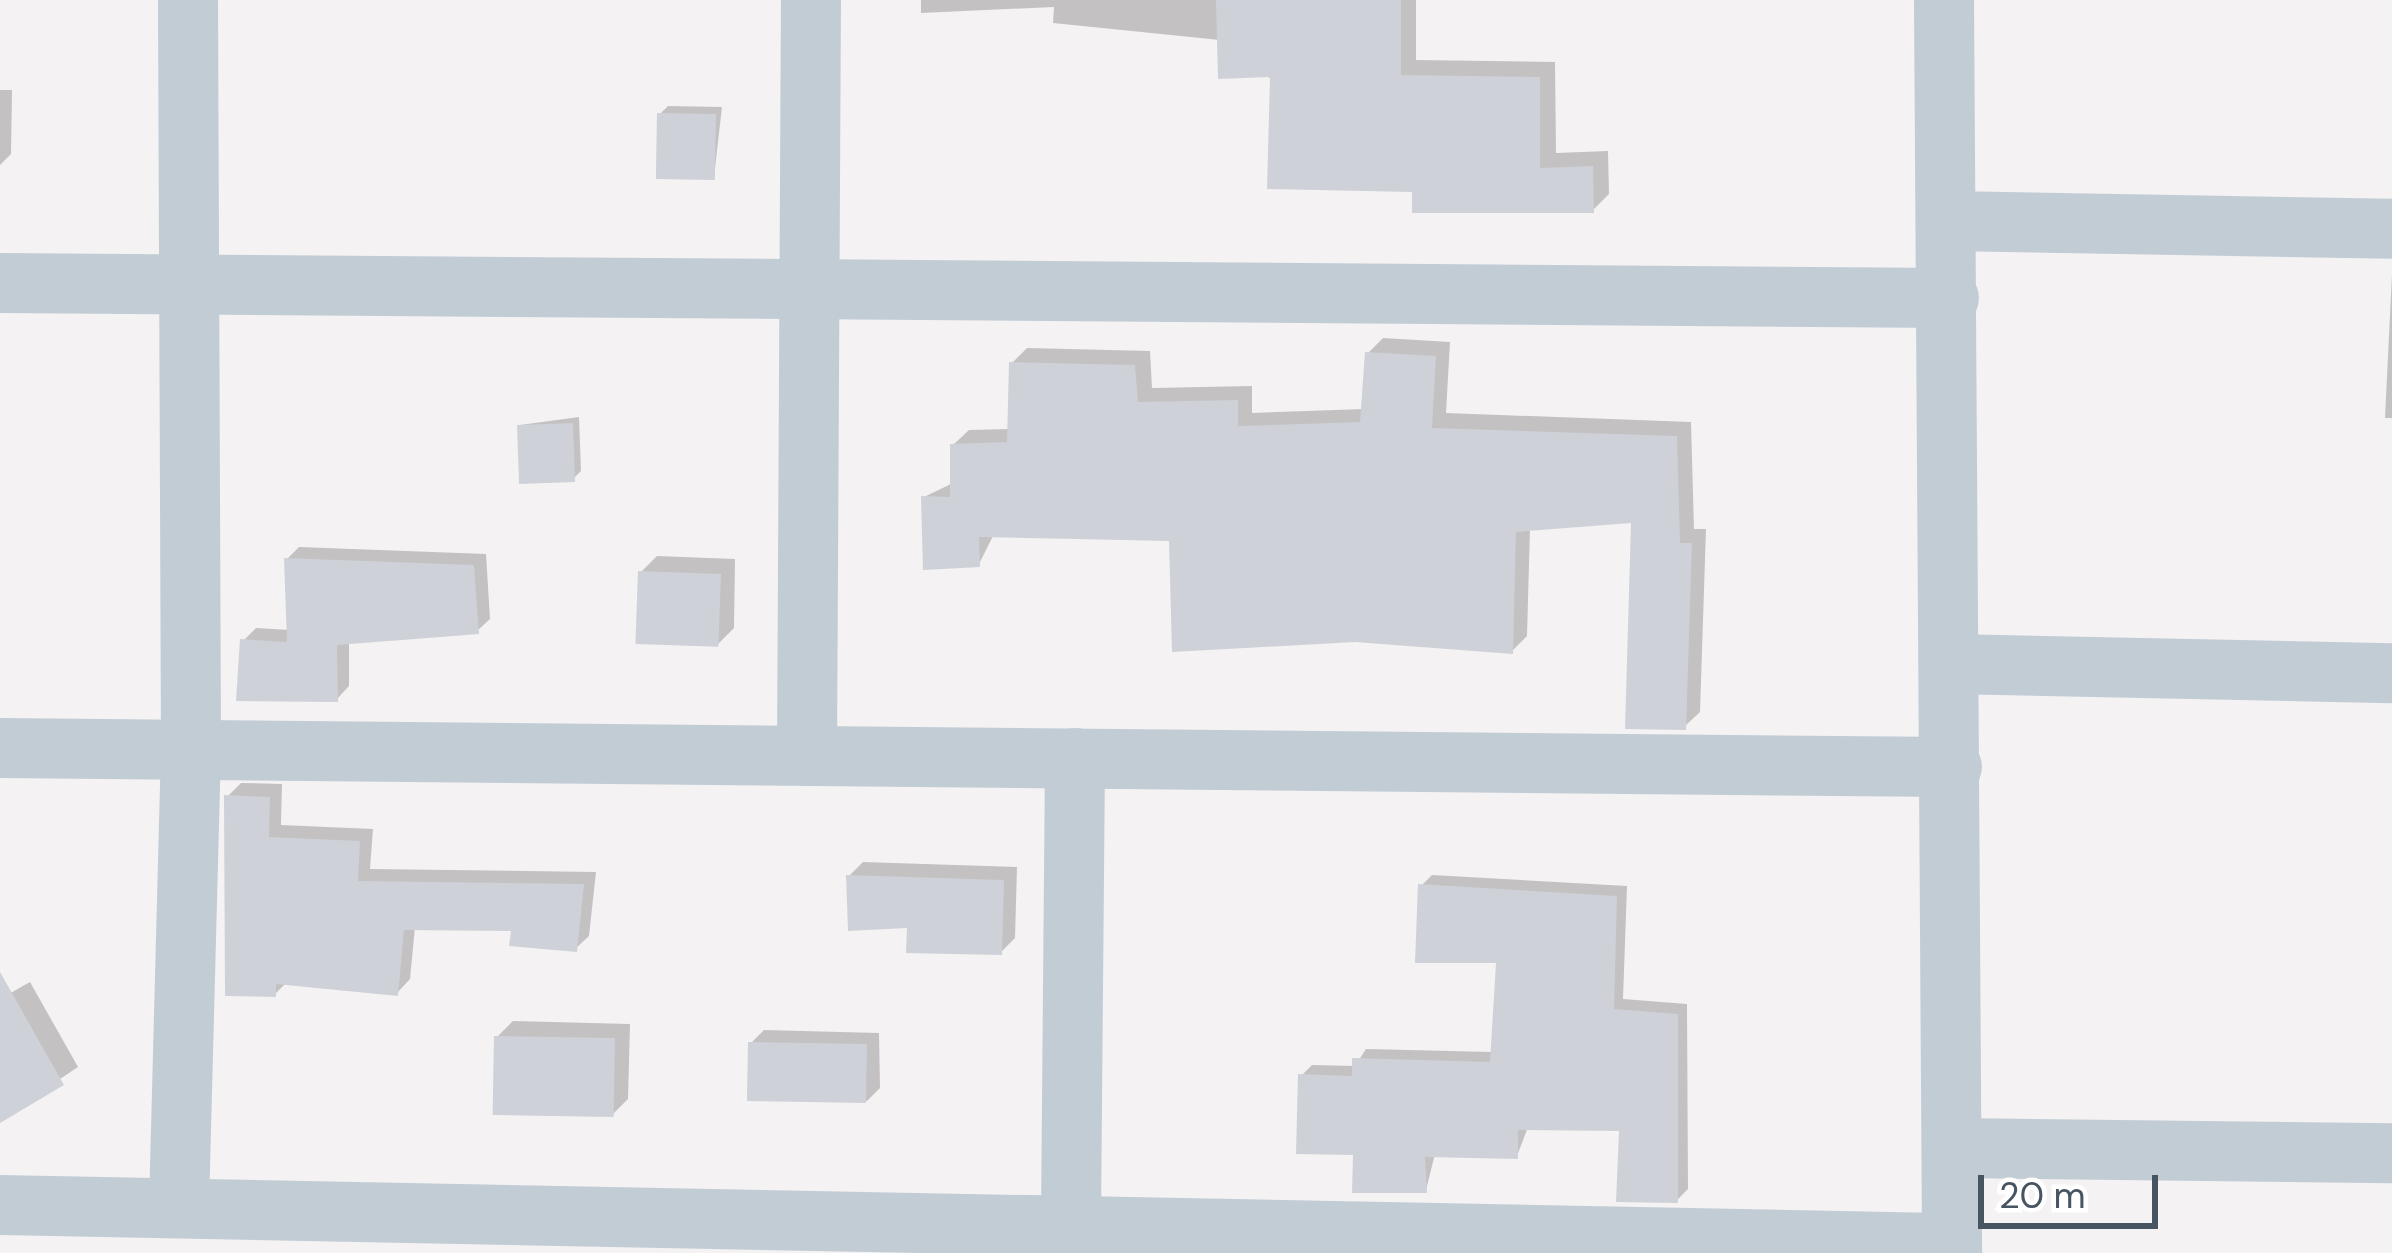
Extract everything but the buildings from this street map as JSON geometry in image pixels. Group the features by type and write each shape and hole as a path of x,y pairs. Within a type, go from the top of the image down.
{"street":[{"path":"179,1206 191,746 188,0"},
{"path":"807,756 811,0"},
{"path":"0,1205 179,1206 766,1234 1071,1218 1324,1243 1952,1248 1957,1148 1944,0"},
{"path":"1949,221 2392,229"},
{"path":"0,283 807,293 1949,298"},
{"path":"1952,664 2392,673"},
{"path":"0,748 191,746 1952,767"},
{"path":"1071,1218 1075,758"},
{"path":"1957,1148 2392,1153"}]}
